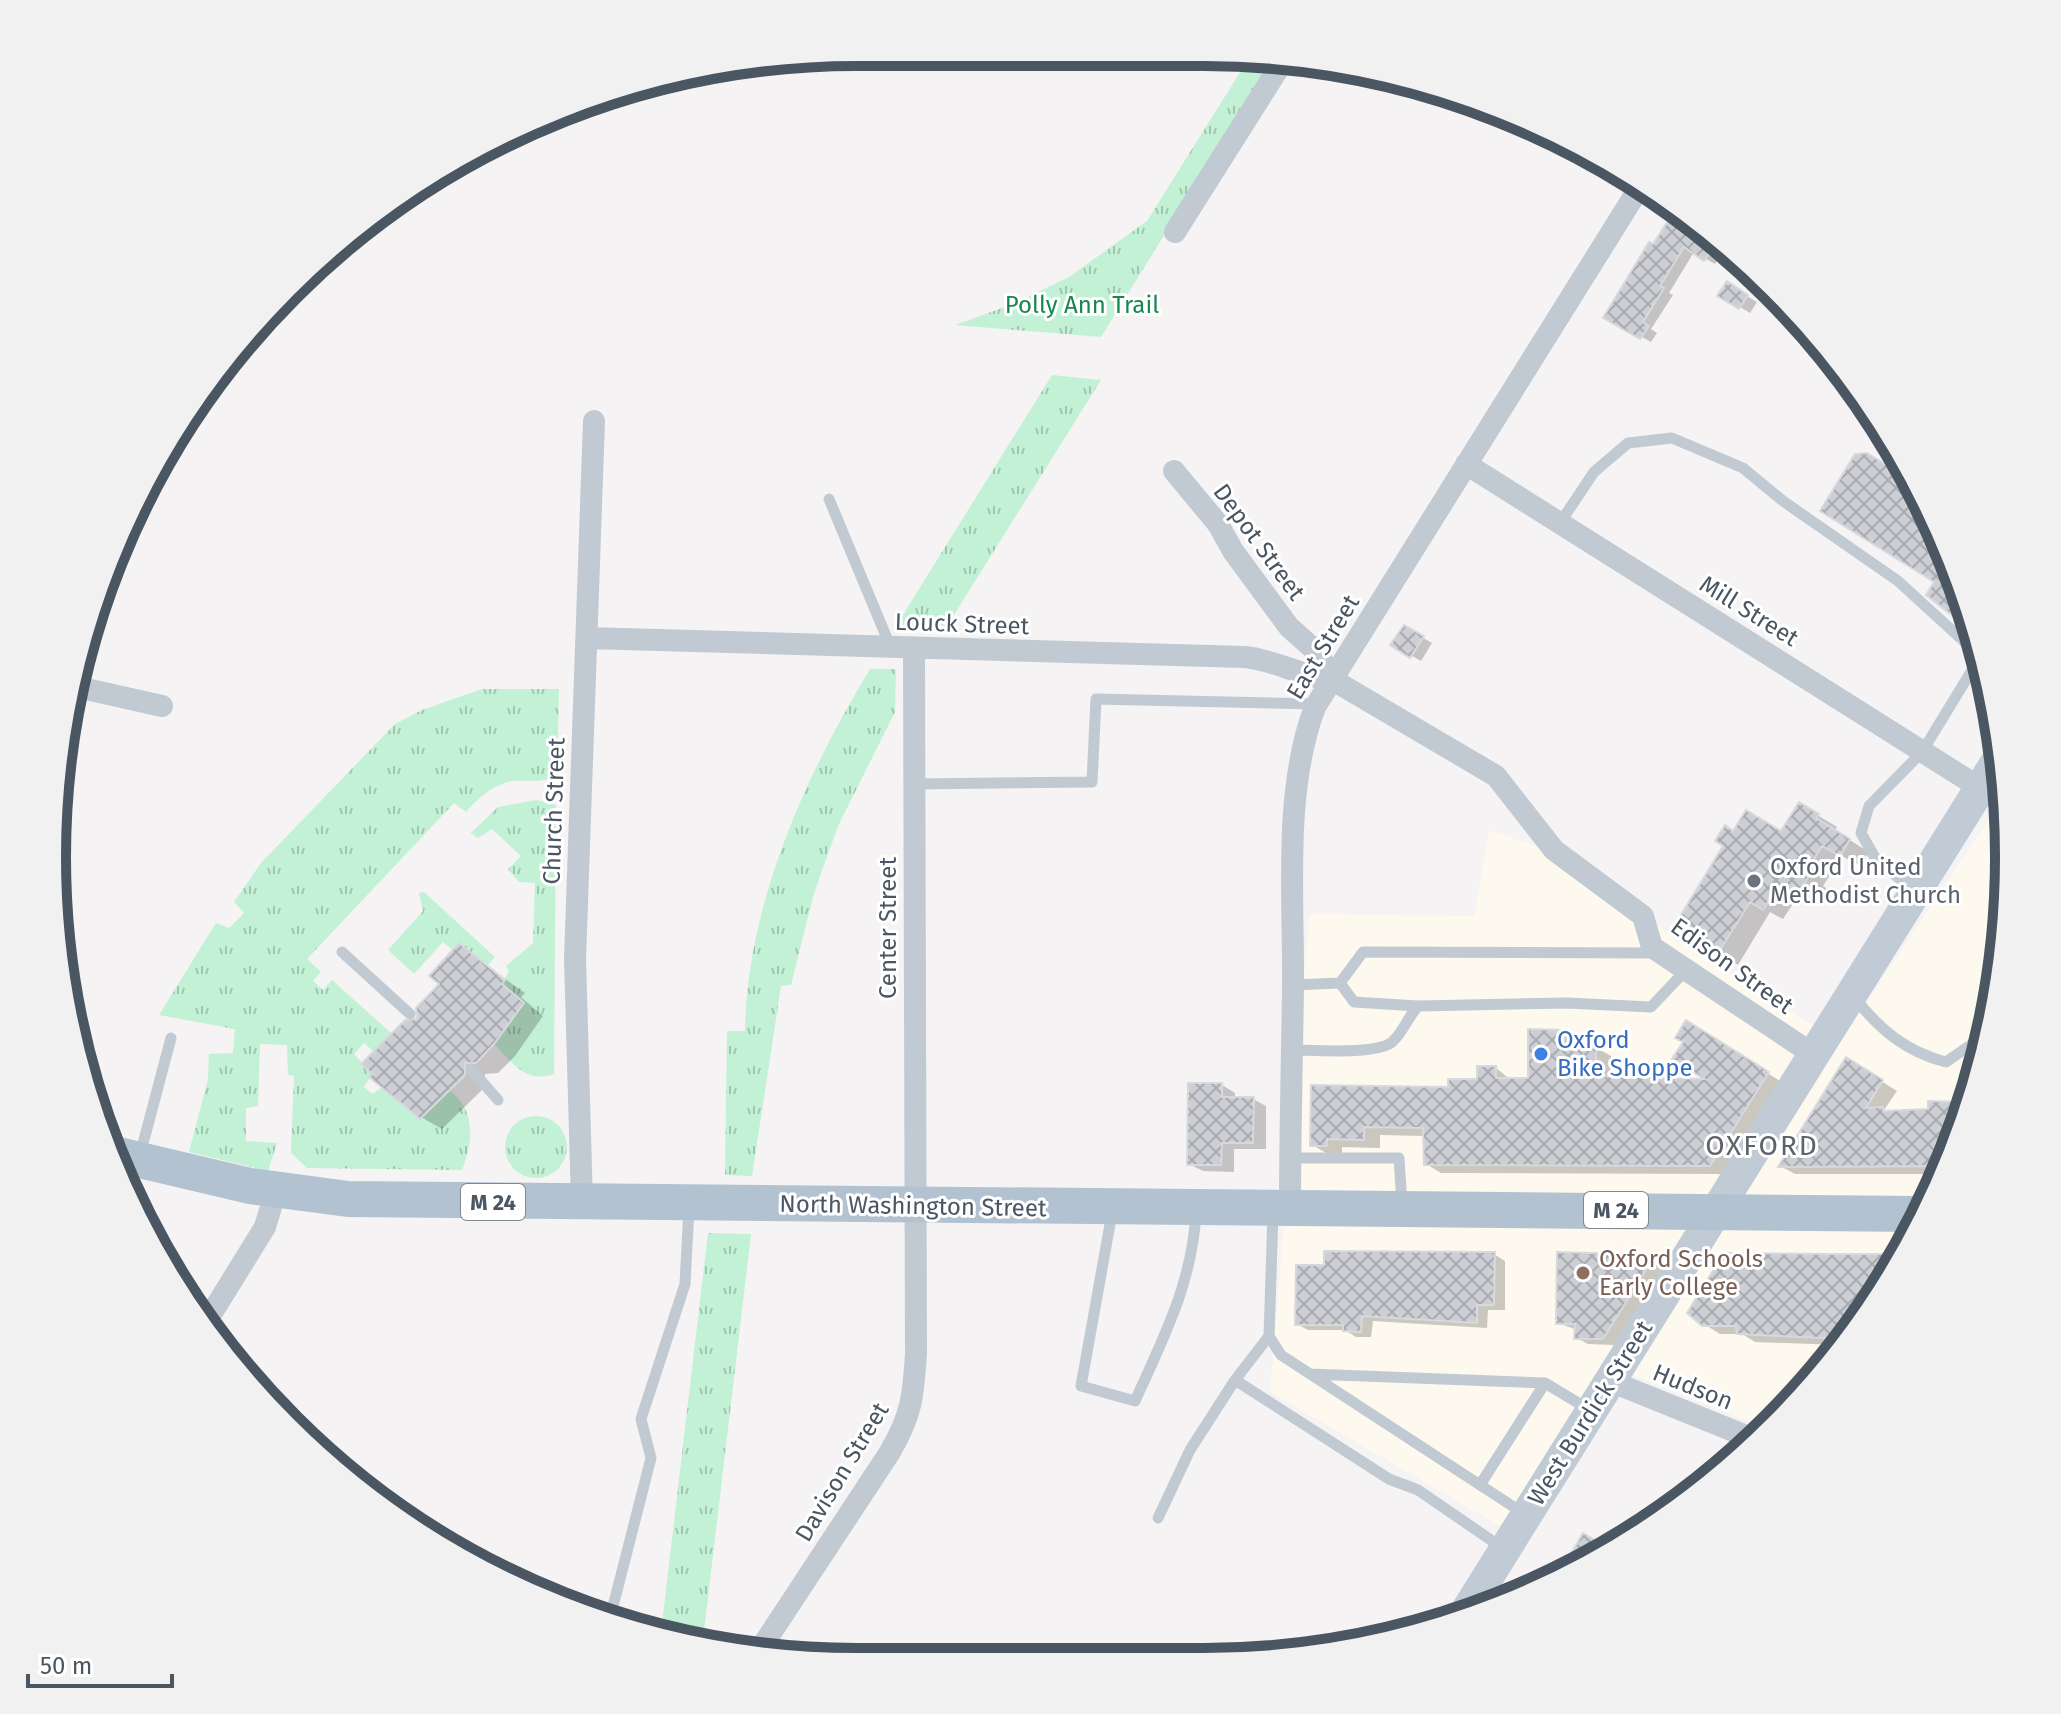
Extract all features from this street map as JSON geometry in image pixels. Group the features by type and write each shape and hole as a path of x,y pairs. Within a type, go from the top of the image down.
{"main road":[{"name":"West Burdick Street","path":"1473,1600 1915,893 1992,796"},
{"name":"North Washington Street","path":"125,1157 276,1190 348,1199 1716,1211"},
{"name":"M 24","path":"1716,1211 1909,1214"}],"street":[{"path":"1175,232 1277,70"},
{"name":"East Street","path":"1282,1208 1290,1158 1291,933 1299,773 1305,734 1317,704 1635,194"},
{"name":"Church Street","path":"582,1203 575,959 594,421"},
{"name":"Mill Street","path":"1466,464 1992,796"},
{"name":"Depot Street","path":"1174,471 1218,524 1233,551 1289,627 1317,652 1333,680"},
{"name":"Louck Street","path":"587,638 1245,657 1270,660 1315,678 1333,680"},
{"name":"Center Street","path":"903,649 914,784 914,1206"},
{"name":"Edison Street","path":"1333,680 1496,776 1554,850 1643,916 1652,947 1814,1055"},
{"path":"84,689 162,706"},
{"path":"211,1313 265,1227 276,1190"},
{"name":"Davison Street","path":"765,1642 909,1420 916,1354 914,1206"},
{"name":"Hudson","path":"1610,1381 1744,1435"}],"lane":[{"path":"1560,523 1594,472 1628,443 1672,438 1743,468 1783,501 1898,581 1965,642"},
{"path":"829,499 903,649"},
{"path":"1915,893 1874,856 1861,833 1869,806 1922,752 1972,669"},
{"path":"914,784 1092,782 1096,699 1317,704"},
{"path":"342,952 410,1014"},
{"path":"1340,983 1363,952 1662,953"},
{"path":"1340,983 1354,1002 1418,1006 1567,1003 1651,1007 1686,970"},
{"path":"1293,985 1340,983"},
{"path":"1851,994 1877,1027 1927,1057 1946,1062 1971,1049"},
{"path":"1290,1050 1383,1048 1395,1040 1404,1020 1418,1006"},
{"path":"123,1152 171,1038"},
{"path":"471,1069 498,1100"},
{"path":"1290,1158 1399,1158 1402,1209"},
{"path":"612,1609 651,1458 641,1419 685,1284 689,1204"},
{"path":"1112,1208 1111,1234 1081,1386 1135,1401 1177,1309 1193,1256 1196,1208"},
{"path":"1158,1518 1190,1450 1235,1380 1269,1336 1282,1208"},
{"path":"1269,1336 1281,1355 1527,1515"},
{"path":"1310,1374 1545,1383 1591,1411"},
{"path":"1235,1380 1389,1479 1418,1490 1505,1550"},
{"path":"1480,1485 1545,1383"}],"shaded area":[{"path":"1993,813 1993,909 1980,1011 1968,1062 1935,1160 1889,1252 1862,1296 1799,1379 1755,1424 1631,1374 1529,1543 1270,1392 1309,914 1474,916 1489,830 1576,860 1682,944 1840,1042"}],"green space":[{"name":"Polly Ann Trail","path":"1243,68 1267,69 1101,337 955,325 1013,304 1069,277 1147,221"},
{"name":"Polly Ann Trail","path":"1052,375 1101,380 947,626 896,626"},
{"path":"870,669 896,669 895,712 838,826 814,893 791,985 781,986 752,1176 725,1175 727,1031 745,1031 748,983 756,936 784,842 823,753"},
{"path":"482,689 559,689 557,776 499,785 466,812 454,803 307,959 321,972 313,981 323,990 332,980 392,1034 373,1051 364,1043 354,1054 372,1074 364,1087 372,1094 384,1086 420,1119 447,1089 463,1105 468,1115 470,1136 462,1170 307,1168 291,1153 294,1076 288,1075 287,1045 260,1044 258,1106 246,1108 246,1141 277,1143 268,1171 189,1152 208,1079 209,1054 233,1053 235,1029 159,1015 216,923 229,928 244,913 234,902 261,863 395,724 422,710"},
{"path":"536,800 556,805 554,1074 544,1076 520,1070 494,1044 524,1003 502,984 509,971 506,966 533,943 535,883 519,882 508,869 521,856 492,829 478,838 471,833 498,807"},
{"path":"424,892 495,957 488,965 453,950 443,942 414,974 388,950 423,911 419,893"},
{"path":"530,1116 542,1116 558,1125 565,1135 565,1159 558,1169 542,1178 530,1178 510,1164 505,1153 505,1141 519,1121"},
{"path":"708,1233 751,1234 704,1633 662,1623"}],"building":[{"path":"1670,218 1711,250 1704,261 1684,247 1660,286 1664,288 1643,322 1649,326 1640,339 1603,318 1649,242 1653,244"},
{"path":"1727,281 1748,295 1739,309 1717,296"},
{"path":"1867,453 1893,469 1935,554 1958,620 1926,595 1934,582 1820,511 1855,454"},
{"path":"1404,625 1424,636 1410,658 1390,645"},
{"name":"Oxford United Methodist Church","path":"1799,802 1819,814 1816,818 1850,839 1840,856 1822,846 1805,873 1809,876 1800,891 1793,886 1788,893 1777,887 1763,910 1750,902 1717,955 1673,928 1723,846 1715,841 1725,825 1733,831 1746,810 1781,831"},
{"path":"459,943 505,980 502,984 524,1003 494,1044 476,1063 465,1063 465,1075 420,1119 369,1077 372,1074 361,1064 405,1020 417,1019 416,1008 439,984 429,976"},
{"path":"1686,1020 1769,1072 1710,1166 1424,1165 1423,1128 1364,1127 1364,1140 1327,1139 1327,1146 1310,1146 1311,1085 1448,1087 1448,1079 1477,1079 1477,1066 1496,1066 1496,1078 1528,1078 1528,1029 1565,1030 1564,1045 1596,1045 1596,1076 1704,1079 1672,1059 1683,1042 1675,1038"},
{"path":"1846,1057 1883,1080 1866,1108 1883,1107 1883,1111 1928,1109 1928,1101 1956,1102 1932,1166 1778,1167"},
{"path":"1188,1083 1222,1083 1222,1097 1254,1097 1253,1143 1222,1143 1221,1165 1187,1165"},
{"path":"1324,1251 1495,1252 1494,1305 1477,1305 1477,1323 1362,1316 1361,1332 1343,1331 1343,1325 1295,1325 1296,1265 1324,1265"},
{"path":"1557,1252 1656,1254 1603,1339 1574,1339 1575,1324 1556,1324"},
{"path":"1724,1253 1888,1254 1832,1338 1737,1334 1736,1326 1702,1326 1687,1313"},
{"path":"1583,1533 1599,1543 1568,1559"}],"place":[{"name":"Oxford United Methodist Church","path":"1754,881"},
{"name":"Oxford Bike Shoppe","path":"1541,1054"},
{"name":"Oxford Schools Early College","path":"1583,1273"}],"district":[{"name":"OXFORD","path":"1762,1145"}]}
